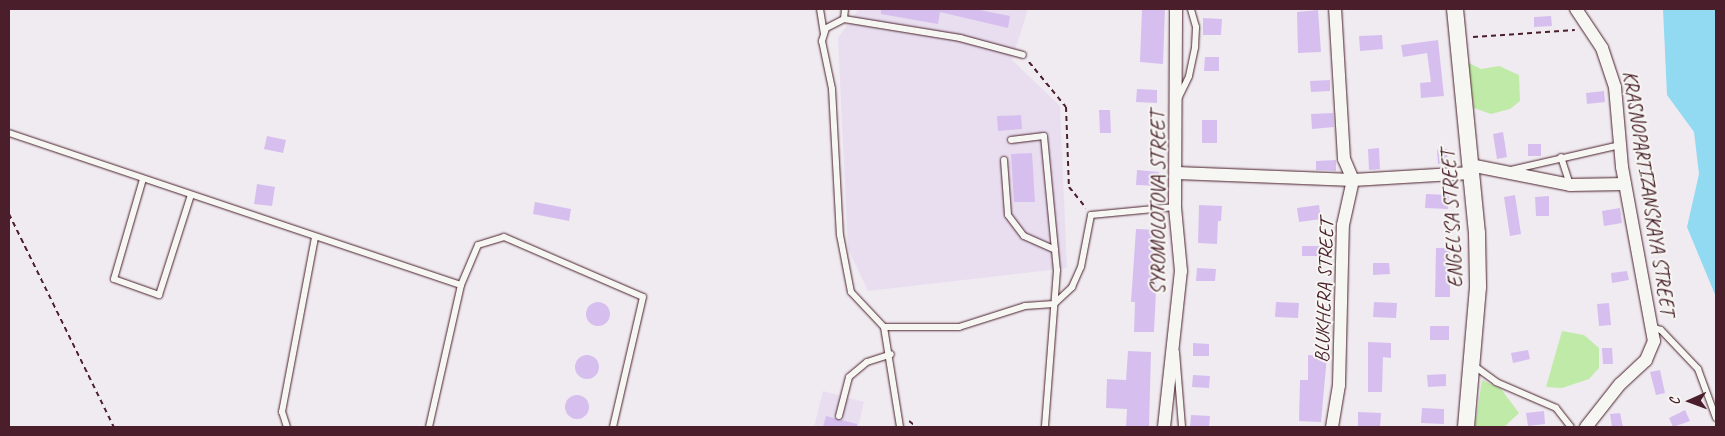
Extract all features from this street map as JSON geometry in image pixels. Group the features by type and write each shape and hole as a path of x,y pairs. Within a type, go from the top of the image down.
{"main road":[{"name":"ENGEL'SA STREET","path":"1456,9 1478,234 1478,287 1466,427"}],"street":[{"name":"SYROMOLOTOVA STREET","path":"1164,427 1172,334 1181,271 1175,207 1177,173 1176,9"},
{"path":"1335,9 1344,159 1353,180"},
{"name":"KRASNOPARTIZANSKAYA STREET","path":"1576,9 1608,62 1615,87 1625,184 1654,341 1650,355 1620,384 1586,427"},
{"path":"1177,173 1353,180 1471,169 1570,186 1625,184"},
{"name":"BLUKHERA STREET","path":"1332,427 1339,385 1343,225 1353,180"}],"lane":[{"path":"820,9 824,34"},
{"path":"844,19 845,9"},
{"path":"1177,102 1189,76 1195,47 1196,27 1191,9"},
{"path":"900,427 891,354 884,327 851,292 840,235 832,89 822,41 824,34 826,28 844,19 960,38 1023,55"},
{"path":"9,133 315,238 461,285"},
{"path":"1011,140 1044,136 1055,250 1054,304 1045,427"},
{"path":"1500,173 1560,157 1620,145"},
{"path":"1560,157 1570,186"},
{"path":"1004,160 1008,215 1024,236 1055,250"},
{"path":"143,179 114,279 159,295 191,195"},
{"path":"884,327 959,327 1025,306 1054,304 1072,287 1081,267 1091,215 1175,207"},
{"path":"429,427 461,285 478,245 504,237 642,297 613,427"},
{"path":"287,427 282,412 315,238"},
{"path":"1652,327 1661,330 1675,343 1698,370 1716,418"},
{"path":"1172,334 1178,362 1182,427"},
{"path":"839,416 849,377 867,362 891,354"},
{"path":"1472,364 1496,382 1556,408 1571,427"}],"path":[{"path":"1458,38 1571,32 1586,25"},
{"path":"1023,55 1066,107 1069,187 1091,215"},
{"path":"9,214 114,427"}],"shaded area":[{"path":"859,9 1028,9 1012,60 1060,106 1067,268 868,291 848,249 838,38"},
{"path":"823,391 864,402 858,427 814,427"}],"green space":[{"path":"1467,62 1481,69 1499,66 1519,75 1520,101 1510,109 1491,114 1474,108"},
{"path":"1562,331 1584,335 1599,348 1599,368 1589,379 1562,388 1546,387"},
{"path":"1482,380 1501,389 1519,413 1504,427 1475,427"}],"water":[{"path":"1663,9 1716,9 1716,297 1687,227 1699,174 1694,132 1667,95"}],"building":[{"path":"881,9 975,9 1010,16 1008,28 940,12 938,24 881,14"},
{"path":"1142,9 1165,9 1163,64 1140,62"},
{"path":"1318,10 1321,52 1298,53 1297,12"},
{"path":"1551,16 1552,26 1534,27 1534,17"},
{"path":"1203,18 1222,19 1221,35 1203,35"},
{"path":"1382,35 1383,49 1360,51 1359,36"},
{"path":"1438,40 1444,96 1421,98 1420,83 1431,82 1427,53 1403,57 1401,45"},
{"path":"1205,57 1219,57 1219,71 1204,71"},
{"path":"1330,80 1330,91 1311,92 1310,81"},
{"path":"1137,89 1157,90 1157,103 1136,102"},
{"path":"1604,91 1605,102 1587,104 1586,93"},
{"path":"1099,110 1110,110 1111,133 1100,133"},
{"path":"1333,113 1334,127 1312,129 1311,114"},
{"path":"1021,115 1022,129 998,131 997,116"},
{"path":"1202,120 1217,120 1217,143 1202,143"},
{"path":"1503,132 1507,157 1497,159 1493,134"},
{"path":"267,136 286,140 283,153 264,149"},
{"path":"1528,144 1541,144 1541,156 1528,156"},
{"path":"1379,148 1380,169 1369,170 1368,149"},
{"path":"1447,149 1448,163 1438,164 1437,150"},
{"path":"1032,153 1035,202 1014,202 1011,154"},
{"path":"1336,160 1336,171 1316,170 1316,161"},
{"path":"1137,170 1159,172 1159,186 1136,185"},
{"path":"257,184 275,187 272,206 254,204"},
{"path":"1426,194 1449,195 1448,209 1425,208"},
{"path":"1515,195 1521,234 1510,236 1504,197"},
{"path":"1549,196 1549,216 1536,216 1535,197"},
{"path":"535,202 571,209 569,221 533,214"},
{"path":"1199,205 1222,206 1221,221 1218,221 1217,244 1198,243"},
{"path":"1319,205 1321,219 1299,222 1297,208"},
{"path":"1620,208 1622,223 1604,226 1602,211"},
{"path":"1136,229 1159,230 1154,332 1134,332 1135,302 1131,302"},
{"path":"1302,246 1320,246 1320,256 1302,256"},
{"path":"1436,248 1450,248 1450,297 1435,297"},
{"path":"1373,263 1389,263 1390,274 1373,275"},
{"path":"1197,268 1216,269 1215,281 1196,281"},
{"path":"1627,271 1629,280 1612,283 1611,273"},
{"path":"598,302 607,305 610,314 607,323 598,326 589,323 586,314 589,305"},
{"path":"1276,302 1299,303 1298,318 1275,317"},
{"path":"1374,302 1397,303 1396,318 1373,317"},
{"path":"1609,303 1611,325 1599,326 1597,304"},
{"path":"1430,326 1449,326 1449,340 1430,340"},
{"path":"1368,342 1391,343 1391,358 1383,357 1382,392 1368,392"},
{"path":"1193,343 1209,344 1209,356 1193,356"},
{"path":"1602,348 1612,348 1613,364 1603,364"},
{"path":"1528,350 1530,359 1513,363 1511,353"},
{"path":"1128,351 1151,352 1149,427 1126,427 1127,409 1106,408 1107,379 1126,380"},
{"path":"587,355 596,358 599,367 596,376 587,379 578,376 575,367 578,358"},
{"path":"1308,355 1327,356 1321,422 1299,421 1300,380 1308,380"},
{"path":"1660,370 1665,393 1656,395 1650,372"},
{"path":"1446,374 1446,386 1428,387 1427,375"},
{"path":"1193,375 1210,376 1209,388 1192,387"},
{"path":"577,395 586,398 589,407 586,416 577,419 568,416 565,407 568,398"},
{"path":"1422,408 1444,409 1444,424 1421,423"},
{"path":"1685,410 1690,421 1673,427 1669,418"},
{"path":"1544,411 1545,424 1528,426 1526,413"},
{"path":"1358,412 1381,413 1380,427 1358,427"},
{"path":"1620,413 1623,427 1612,427 1610,414"},
{"path":"1191,415 1210,416 1209,427 1190,427"},
{"path":"826,416 857,424 857,427 823,427"}]}
